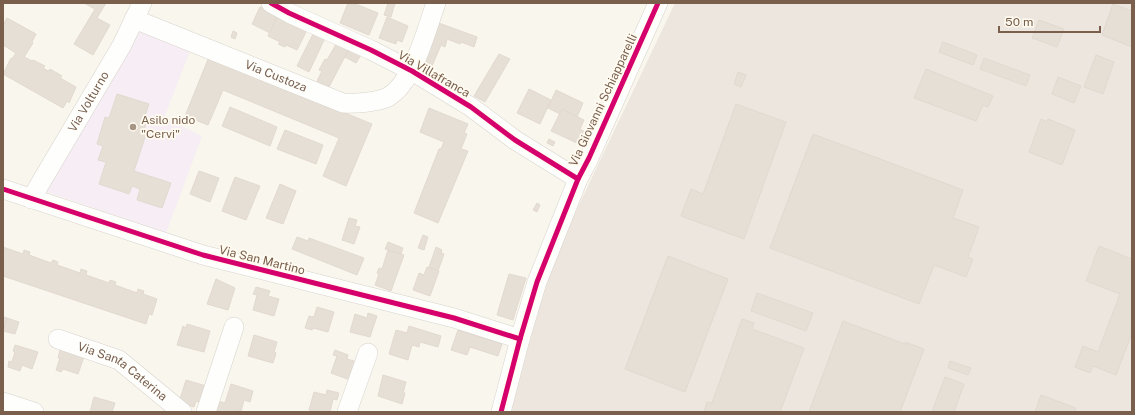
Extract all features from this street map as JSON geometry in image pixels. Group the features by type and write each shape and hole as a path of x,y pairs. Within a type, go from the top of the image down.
{"street":[{"name":"Via Villafranca","path":"271,3 412,71 465,102 515,140 578,179"},
{"path":"412,71 436,3"},
{"name":"Via Giovanni Schiapparelli","path":"501,412 537,282 578,179 589,158 658,3"},
{"name":"Via Custoza","path":"138,11 343,103 350,104 372,101 387,97 394,92 412,71"},
{"name":"Via Volturno","path":"31,199 122,45 138,11"},
{"name":"Via San Martino","path":"3,189 203,255 454,318 520,339"},
{"path":"206,412 234,327"},
{"name":"Via Santa Caterina","path":"58,339 119,360 182,412"},
{"path":"347,412 368,353"},
{"path":"3,402 30,411"}],"shaded area":[{"path":"675,3 1132,3 1132,412 509,412 546,274"},
{"name":"Asilo nido \"Cervi\"","path":"141,30 190,51 164,118 202,136 166,233 44,191"}],"building":[{"path":"84,3 106,3 97,18 110,25 93,55 74,44 95,9"},
{"path":"348,3 353,3 378,13 369,35 340,23"},
{"path":"388,3 395,3 391,17 384,15"},
{"path":"1113,4 1132,11 1132,47 1102,35"},
{"path":"260,7 278,15 270,33 252,24"},
{"path":"278,15 308,28 297,50 286,45 285,47 278,44 280,42 268,36"},
{"path":"387,17 408,26 402,42 397,40 396,44 379,38"},
{"path":"7,18 36,34 32,42 33,43 24,57 45,66 43,68 48,71 50,69 62,76 60,78 76,87 69,103 67,101 63,108 3,74 11,58 12,59 16,53 3,45 3,25"},
{"path":"1039,20 1064,29 1057,47 1032,38"},
{"path":"436,22 477,37 474,47 447,39 445,47 441,45 432,66 421,62"},
{"path":"233,31 237,33 235,39 231,37"},
{"path":"314,32 325,38 309,72 297,66"},
{"path":"339,39 351,45 329,87 317,81 322,71 319,70 325,59 327,60"},
{"path":"943,42 977,55 973,65 939,52"},
{"path":"351,46 362,53 356,63 345,57"},
{"path":"499,54 510,59 485,102 474,96"},
{"path":"1096,55 1114,62 1103,94 1084,87"},
{"path":"209,57 372,124 346,186 323,176 339,138 223,90 208,125 185,116"},
{"path":"984,58 1030,75 1026,86 980,69"},
{"path":"926,69 993,96 988,107 983,105 976,121 914,98"},
{"path":"738,72 746,75 741,87 734,84"},
{"path":"1058,77 1081,86 1074,103 1052,94"},
{"path":"529,89 551,100 540,124 517,113"},
{"path":"556,90 583,103 577,117 562,109 560,114 548,108"},
{"path":"117,94 149,104 145,116 148,117 144,130 147,131 134,171 171,183 162,208 137,200 140,189 132,186 129,194 99,184 106,162 98,160 103,146 97,144 105,117 109,118"},
{"path":"736,104 786,122 744,239 681,216 691,189 703,194"},
{"path":"230,107 277,127 270,146 222,126"},
{"path":"429,108 468,124 464,133 467,134 461,149 468,151 438,223 414,213 439,149 441,149 444,142 420,132"},
{"path":"562,109 584,120 580,129 585,132 579,144 551,131"},
{"path":"1041,119 1047,122 1048,119 1075,130 1062,165 1029,152"},
{"path":"285,130 323,145 316,164 277,149"},
{"path":"813,134 963,190 953,218 979,227 968,257 973,259 966,277 934,265 919,304 770,248"},
{"path":"549,139 555,142 553,146 547,143"},
{"path":"199,171 219,178 210,202 190,194"},
{"path":"235,177 260,186 246,220 222,211"},
{"path":"280,184 296,191 283,224 266,218"},
{"path":"537,203 540,205 537,212 533,210"},
{"path":"349,218 357,220 355,226 360,227 354,244 342,240"},
{"path":"423,235 428,237 424,250 418,248"},
{"path":"297,237 308,241 309,238 364,258 357,275 292,249"},
{"path":"388,242 403,248 401,254 385,249"},
{"path":"1099,246 1132,259 1132,333 1116,375 1093,366 1090,373 1075,367 1083,346 1098,352 1120,294 1086,281"},
{"path":"3,247 23,254 24,250 30,252 29,255 51,263 53,260 58,262 57,265 80,273 81,269 87,271 86,275 109,283 110,280 116,282 115,285 137,293 138,289 144,291 143,294 157,299 152,315 149,314 146,324 3,276"},
{"path":"436,247 442,250 441,253 444,254 438,271 429,267"},
{"path":"388,250 404,255 391,291 375,285 379,274 377,273 379,268 382,269"},
{"path":"668,256 728,279 685,392 625,369"},
{"path":"427,267 439,271 430,296 413,290 419,273 424,275"},
{"path":"509,274 526,278 513,320 497,315"},
{"path":"216,279 235,288 228,310 207,304"},
{"path":"256,287 270,291 268,296 279,299 274,316 253,310 257,295 253,294"},
{"path":"757,293 813,313 806,331 751,311"},
{"path":"317,307 334,312 328,332 313,328 312,330 305,328 309,316 314,317"},
{"path":"368,313 377,316 370,337 350,332 355,314 367,318"},
{"path":"3,317 7,318 3,331"},
{"path":"7,318 19,322 15,334 3,331"},
{"path":"742,319 754,323 752,329 804,348 780,412 704,412 707,402 712,403"},
{"path":"843,321 905,344 905,342 924,349 900,412 809,412"},
{"path":"187,324 210,331 204,352 177,345 183,326 186,328"},
{"path":"409,326 441,336 438,347 420,342 419,347 412,345 408,360 389,354 396,330 407,333"},
{"path":"458,330 502,344 498,356 470,347 467,355 451,350"},
{"path":"254,335 277,342 273,363 248,356"},
{"path":"15,345 38,352 32,369 22,365 20,371 8,367 9,361 12,362 15,352 13,351"},
{"path":"61,346 85,354 78,374 63,369 61,372 56,370 60,358 58,358"},
{"path":"335,350 348,355 347,359 357,362 350,380 331,373 337,356 333,355"},
{"path":"950,361 971,368 968,375 948,368"},
{"path":"383,375 406,382 402,404 378,396"},
{"path":"945,377 964,384 954,412 932,412"},
{"path":"186,380 206,386 201,403 196,401 194,407 179,402"},
{"path":"231,384 253,391 250,402 244,400 241,411 238,410 237,412 210,412 214,400 225,403"},
{"path":"327,390 339,393 337,400 333,399 330,412 309,410 314,392 326,395"},
{"path":"1041,395 1076,408 1074,412 1035,412"},
{"path":"94,397 115,403 112,412 90,412"}],"cycle path":[{"path":"271,3 412,71 471,107 515,140 578,179"},
{"path":"501,412 537,282 578,179 589,158 658,3"},
{"path":"3,189 203,255 454,318 520,339"}],"place":[{"name":"Asilo nido \"Cervi\"","path":"133,127"}]}
